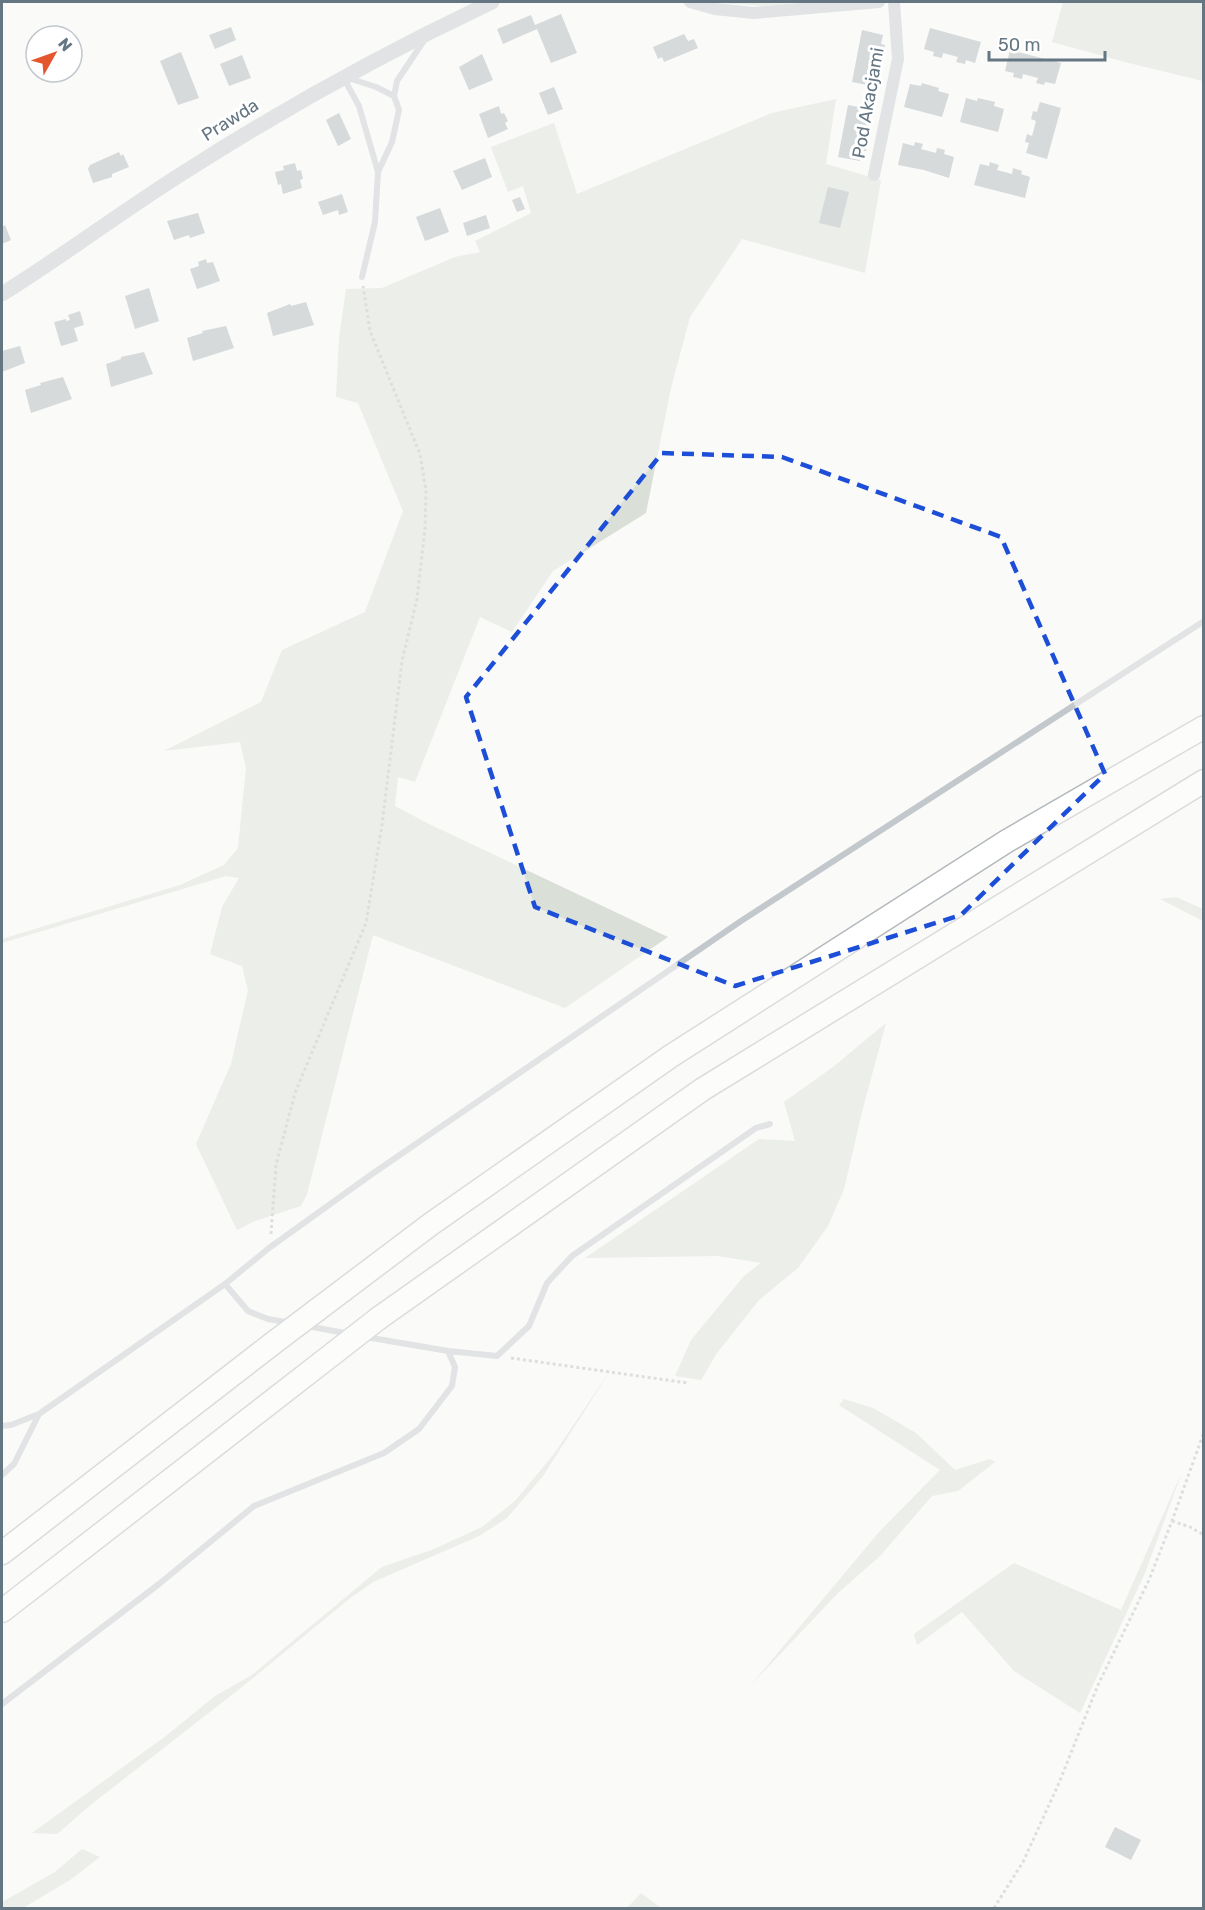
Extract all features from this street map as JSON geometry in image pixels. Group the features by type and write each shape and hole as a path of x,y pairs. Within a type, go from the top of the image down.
{"highway":[{"path":"2,1553 431,1224 671,1056 1007,842 1203,727"},
{"path":"2,1611 379,1318 704,1089 1203,781"}],"street":[{"name":"Prawda","path":"2,294 185,172 343,77 492,2"},
{"path":"690,2 715,9 754,13 879,2"},
{"name":"Pod Akacjami","path":"874,175 898,59 894,2"}],"lane":[{"path":"378,172 392,142 399,110 394,96 397,81 431,31"},
{"path":"343,77 376,87 394,96"},
{"path":"343,77 359,106 378,172 375,222 362,278"},
{"path":"2,1426 11,1425 39,1414 225,1284 269,1248 372,1174 732,928 1203,621"},
{"path":"225,1284 248,1311 268,1319 448,1351 497,1356 529,1326 547,1283 572,1257 756,1128 770,1124"},
{"path":"2,1704 159,1584 254,1506 384,1453 419,1429 452,1386 455,1367 448,1351"},
{"path":"2,1475 14,1464 39,1414"}],"path":[{"path":"269,1248 276,1165 295,1093 366,922 382,825 402,661 417,599 425,529 426,490 420,454 370,331 362,278"},
{"path":"497,1356 688,1383"},
{"path":"994,1908 1023,1862 1059,1783 1098,1685 1149,1580 1173,1521 1203,1432"},
{"path":"1173,1521 1203,1535"}],"highlighted area":[{"path":"662,453 782,457 1001,537 1105,774 961,915 735,986 535,907 466,697"}],"shaded area":[{"path":"705,2 807,2 764,6"},
{"path":"1063,2 1203,2 1203,81 1052,42"},
{"path":"836,99 826,164 881,180 865,273 742,239 690,317 671,388 646,513 553,571 512,632 480,617 415,782 398,777 395,806 668,937 565,1008 373,935 307,1194 301,1206 255,1221 237,1230 196,1144 231,1064 248,990 242,966 210,954 222,907 239,878 226,876 2,943 2,939 180,885 224,865 238,848 246,768 240,742 164,751 261,702 282,650 365,612 403,511 358,403 336,397 339,338 346,289 382,288 455,257 480,252 475,241 531,213 523,186 508,192 491,147 554,123 577,194 772,113"},
{"path":"1176,897 1203,909 1203,921 1160,899"},
{"path":"886,1023 844,1189 828,1226 798,1268 759,1300 717,1353 701,1380 675,1376 691,1340 744,1276 761,1263 718,1256 585,1258 759,1139 795,1141 784,1102 833,1067"},
{"path":"612,1368 543,1476 507,1518 479,1536 373,1582 57,1834 32,1833 166,1736 215,1696 252,1675 382,1567 434,1549 482,1527 515,1501 554,1454"},
{"path":"844,1399 873,1408 916,1433 955,1470 990,1459 995,1462 958,1491 932,1496 880,1556 838,1593 751,1685 880,1531 940,1470 839,1405"},
{"path":"1182,1472 1145,1573 1080,1713 1014,1671 962,1612 917,1645 914,1634 1014,1563 1121,1610"},
{"path":"82,1849 100,1857 70,1880 23,1908 2,1908 2,1902 55,1872"},
{"path":"641,1893 661,1908 627,1908"}],"building":[{"path":"561,14 577,53 551,63 537,29 503,44 497,29 531,15 535,25"},
{"path":"231,27 236,40 215,49 209,35"},
{"path":"930,28 981,42 975,63 966,60 965,64 956,62 958,57 943,53 942,58 933,56 934,52 924,49"},
{"path":"862,30 883,35 881,44 885,45 884,54 878,52 875,68 881,69 879,77 875,76 873,86 852,82"},
{"path":"684,34 688,41 694,39 698,48 664,62 662,57 658,59 653,47"},
{"path":"1010,50 1061,63 1055,84 1036,83 1038,78 1023,74 1022,79 1013,77 1014,73 1005,71"},
{"path":"181,52 199,98 178,105 160,61"},
{"path":"482,54 493,80 469,90 459,67"},
{"path":"242,55 251,78 229,86 220,64"},
{"path":"922,83 949,94 942,117 904,107 910,84 921,86"},
{"path":"554,87 563,109 548,115 539,93"},
{"path":"966,98 995,102 994,106 1004,109 998,132 960,122"},
{"path":"1040,102 1061,108 1047,159 1026,153 1029,143 1025,142 1027,134 1032,136 1036,121 1031,119 1033,111 1037,112"},
{"path":"848,105 869,109 870,128 865,127 862,142 867,143 866,151 862,151 860,161 838,157"},
{"path":"499,106 501,114 504,113 508,121 505,123 508,129 488,138 479,114"},
{"path":"339,113 351,139 338,146 326,120"},
{"path":"915,142 923,144 921,149 936,153 937,148 945,150 944,154 954,157 949,178 898,165 903,143 914,146"},
{"path":"119,152 121,156 123,154 129,167 112,174 112,177 93,183 88,169 90,165"},
{"path":"485,158 492,177 462,190 453,171"},
{"path":"990,162 999,165 997,170 1012,174 1013,168 1030,177 1025,198 974,185 980,164 989,166"},
{"path":"295,163 297,171 301,170 302,188 283,194 275,172 284,170 283,166"},
{"path":"828,187 849,192 840,228 819,223"},
{"path":"342,194 348,212 339,215 338,210 323,215 318,202"},
{"path":"520,197 525,209 517,212 512,200"},
{"path":"440,208 449,232 425,241 416,217"},
{"path":"198,213 205,233 174,240 167,221"},
{"path":"486,215 490,228 467,236 463,223"},
{"path":"5,225 11,240 2,244 2,227"},
{"path":"206,259 207,263 213,262 220,281 197,289 190,269 199,266 198,262"},
{"path":"149,288 159,321 135,329 125,296"},
{"path":"306,302 314,325 273,336 267,313 290,304 291,306"},
{"path":"80,311 84,325 74,328 78,341 61,346 54,322 70,320 68,315"},
{"path":"226,326 234,348 193,361 187,338 203,333 202,331"},
{"path":"20,346 25,363 2,372 2,351"},
{"path":"144,352 153,374 111,387 106,364 121,359 121,357"},
{"path":"63,377 72,399 31,413 25,390"},
{"path":"1115,1827 1141,1840 1131,1860 1105,1847"}]}
